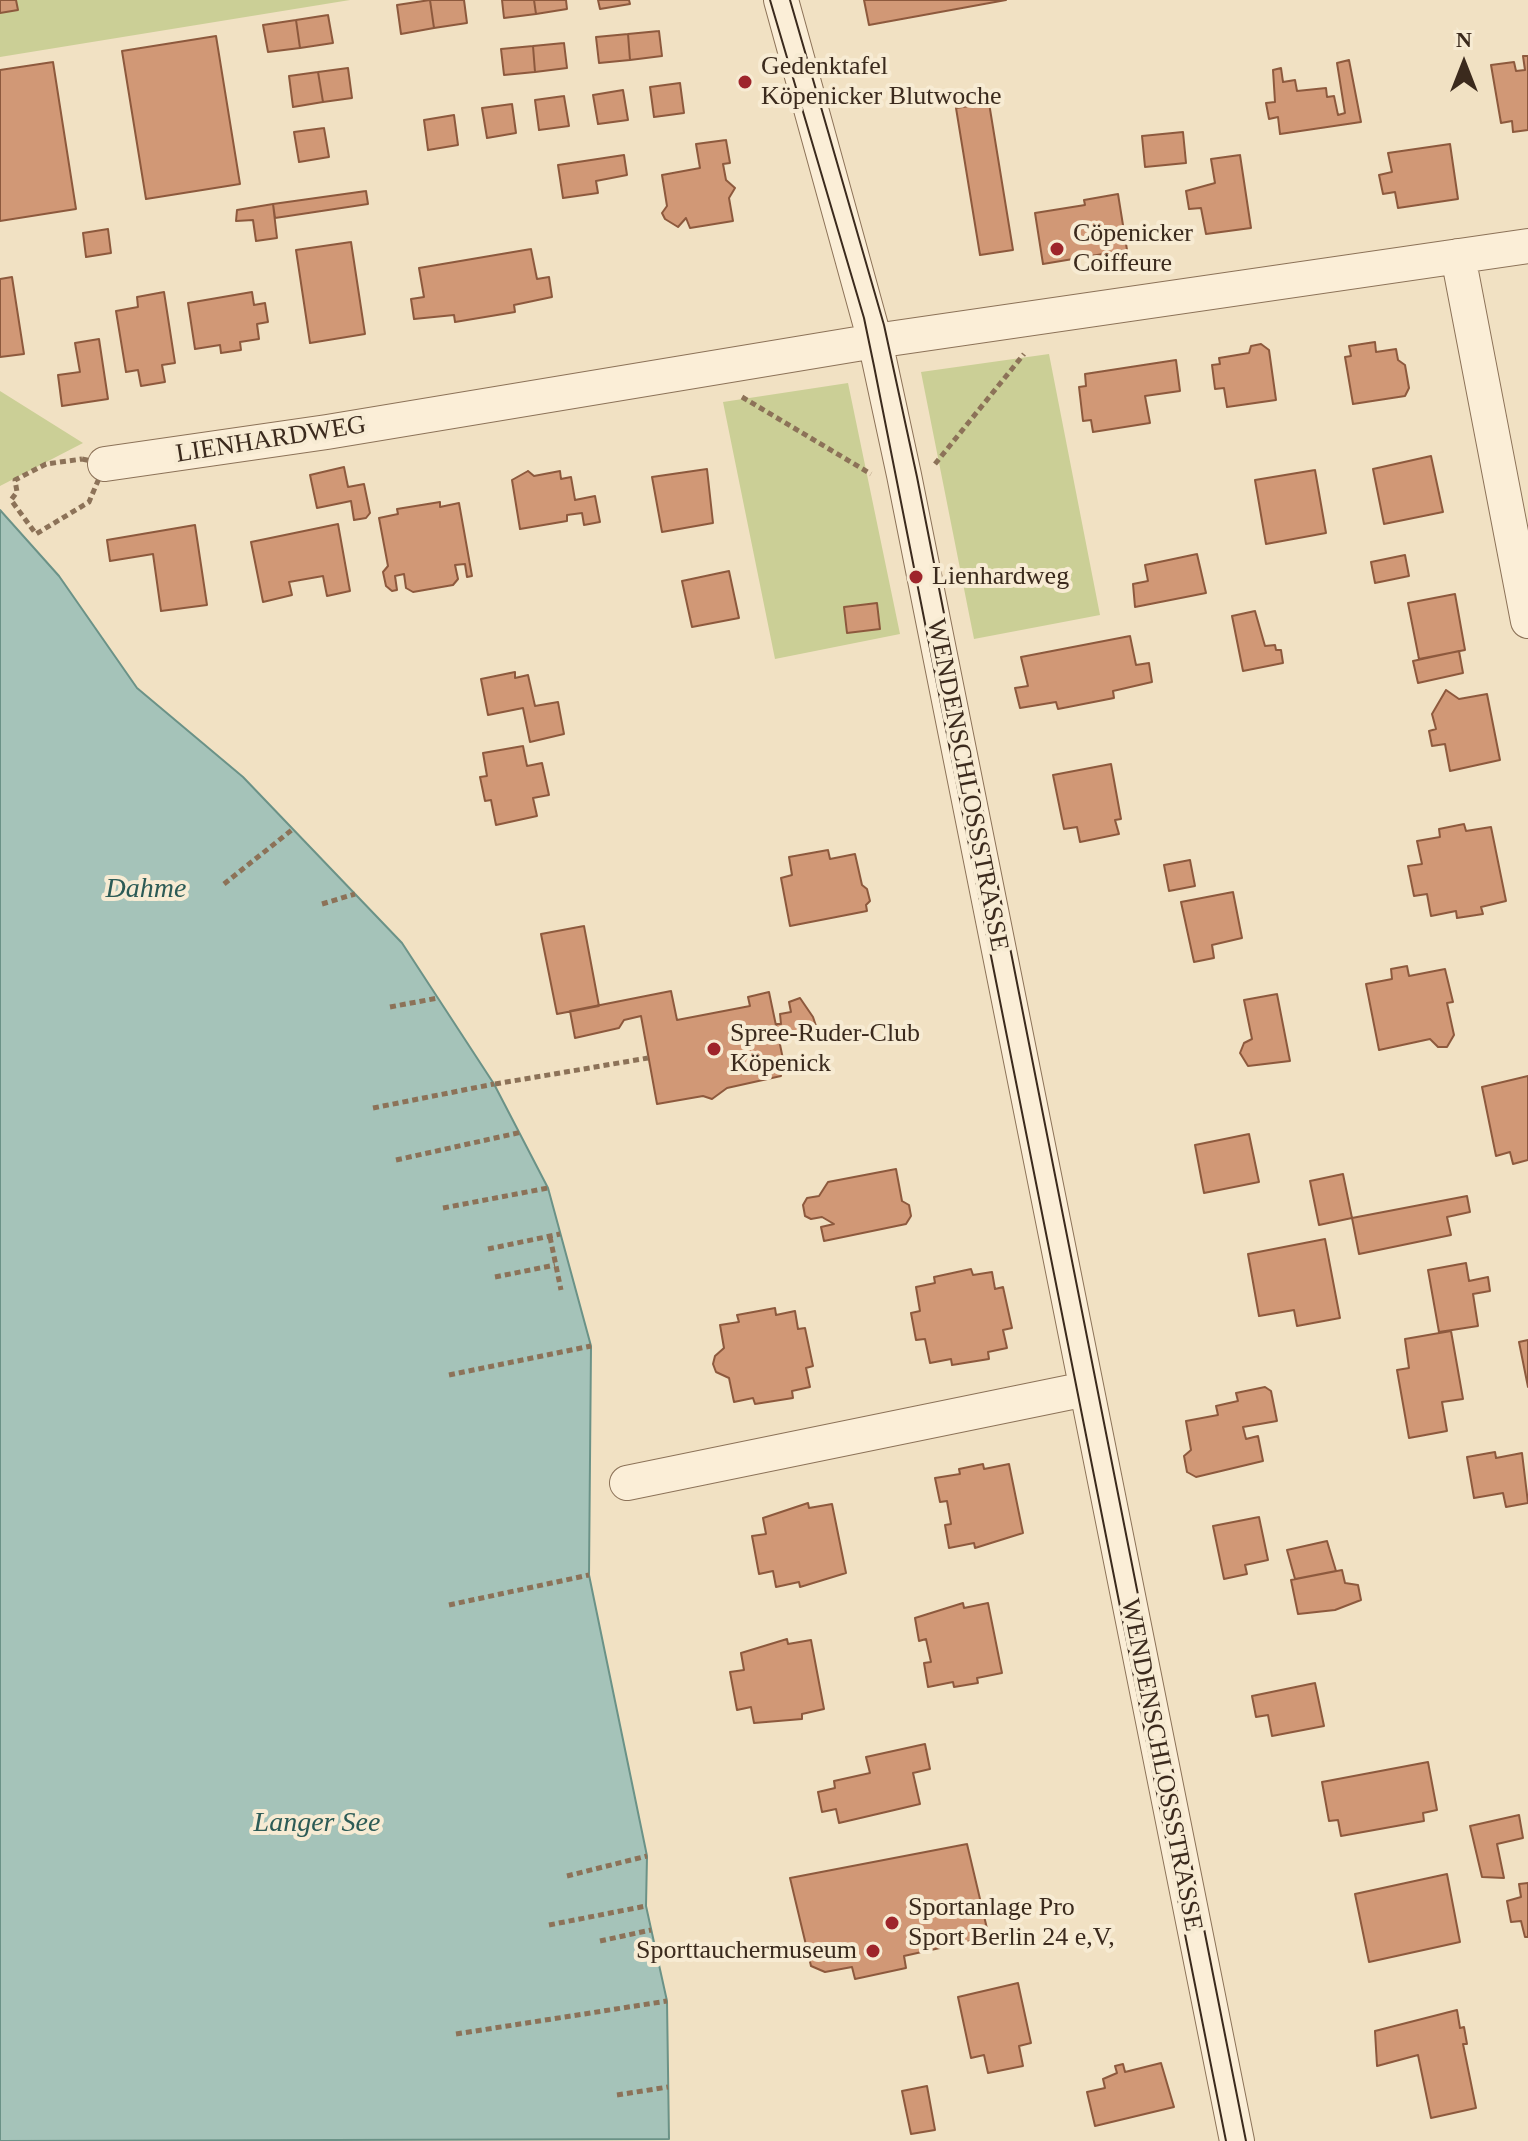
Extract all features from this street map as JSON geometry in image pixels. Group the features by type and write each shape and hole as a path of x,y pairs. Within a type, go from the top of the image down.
{"street":[{"name":"WENDENSCHLOSSSTRASSE","path":"781,0 875,341 909,497 1237,2141"},
{"name":"LIENHARDWEG","path":"105,464 327,432 875,341 1528,246"},
{"path":"1458,256 1528,621"},
{"path":"627,1483 1086,1389"}],"path":[{"path":"740,396 909,497 1034,342"},
{"path":"82,459 105,464 89,502 36,534 11,500 17,492 15,480 46,464 82,459"},
{"path":"224,884 293,829"},
{"path":"322,904 355,894"},
{"path":"390,1007 438,998"},
{"path":"373,1108 648,1058"},
{"path":"396,1160 522,1132"},
{"path":"443,1208 548,1188"},
{"path":"488,1249 560,1234"},
{"path":"550,1237 561,1290"},
{"path":"495,1277 555,1265"},
{"path":"449,1375 591,1346"},
{"path":"449,1605 589,1575"},
{"path":"567,1876 647,1856"},
{"path":"549,1925 646,1906"},
{"path":"600,1941 651,1930"},
{"path":"456,2034 667,2001"},
{"path":"617,2095 668,2087"}],"green space":[{"path":"0,0 350,0 0,57"},
{"path":"1049,354 1100,615 974,639 921,372"},
{"path":"848,383 900,634 775,659 723,402"},
{"path":"0,391 83,443 0,486"}],"water":[{"name":"Langer See","path":"0,510 59,576 137,688 243,777 402,943 494,1084 548,1188 591,1346 589,1575 647,1856 646,1906 667,2001 669,2139 0,2141"}],"building":[{"path":"0,0 16,0 18,10 0,13"},
{"path":"430,0 464,0 467,23 434,28"},
{"path":"430,0 434,28 401,34 397,5"},
{"path":"502,0 534,0 536,14 504,18"},
{"path":"534,0 566,0 567,9 536,14"},
{"path":"598,0 629,0 630,4 600,9"},
{"path":"864,0 1006,0 869,25"},
{"path":"328,15 333,43 300,48 296,20"},
{"path":"296,20 300,48 268,52 263,25"},
{"path":"659,31 662,56 630,60 628,34"},
{"path":"628,34 630,60 599,63 596,37"},
{"path":"216,36 240,184 146,199 122,51"},
{"path":"564,43 567,68 535,72 533,46"},
{"path":"533,46 535,72 504,75 501,49"},
{"path":"1523,56 1528,56 1528,130 1513,132 1512,121 1501,123 1491,65 1514,62 1516,71 1525,70"},
{"path":"1349,60 1361,122 1280,134 1278,117 1269,119 1266,103 1275,102 1273,70 1281,68 1283,82 1295,80 1297,91 1326,88 1327,97 1334,96 1338,115 1345,113 1337,63"},
{"path":"53,62 76,209 0,221 0,70"},
{"path":"348,68 352,98 323,102 318,72"},
{"path":"318,72 323,102 293,107 289,76"},
{"path":"680,83 684,113 654,117 650,87"},
{"path":"623,90 628,120 598,124 593,95"},
{"path":"564,96 569,126 539,130 535,100"},
{"path":"989,103 1013,250 980,255 956,108"},
{"path":"512,104 516,133 487,138 482,108"},
{"path":"454,115 458,145 428,150 424,120"},
{"path":"324,128 329,157 299,162 294,132"},
{"path":"1183,132 1186,163 1145,167 1142,136"},
{"path":"726,140 730,163 723,164 726,180 735,188 729,198 733,221 690,228 686,218 678,227 665,219 662,213 667,206 662,175 700,168 696,144"},
{"path":"1450,144 1458,199 1398,208 1395,192 1383,194 1379,175 1392,172 1388,153"},
{"path":"624,155 627,175 596,181 598,193 563,198 558,165"},
{"path":"1240,155 1251,228 1206,234 1201,208 1189,209 1186,191 1215,183 1211,159"},
{"path":"366,191 368,204 275,218 273,204"},
{"path":"1118,194 1127,250 1043,264 1035,213 1085,205 1084,200"},
{"path":"273,204 277,238 256,241 253,220 236,221 237,210"},
{"path":"108,229 111,253 86,257 83,233"},
{"path":"351,242 365,334 310,343 296,250"},
{"path":"531,249 537,279 549,277 552,297 514,305 515,312 455,322 454,315 414,319 411,299 424,297 419,268"},
{"path":"12,277 24,354 0,357 0,279"},
{"path":"164,292 175,363 162,365 165,382 141,386 138,370 126,372 116,311 138,307 137,297"},
{"path":"252,292 254,305 265,303 268,322 257,324 259,339 240,342 241,350 221,353 220,345 195,349 188,303"},
{"path":"99,339 108,399 62,406 58,375 80,372 75,343"},
{"path":"1375,342 1376,352 1396,349 1398,360 1405,365 1409,388 1405,396 1353,404 1345,357 1351,356 1349,346"},
{"path":"1261,344 1269,350 1276,400 1227,407 1224,388 1215,389 1212,365 1220,364 1219,358 1249,353 1251,346"},
{"path":"1176,360 1180,391 1145,396 1150,423 1093,432 1091,420 1083,421 1079,387 1086,386 1085,374"},
{"path":"1431,456 1443,512 1384,524 1373,469"},
{"path":"344,467 348,487 364,484 370,513 366,518 354,520 351,501 317,508 310,475"},
{"path":"707,469 713,523 662,532 652,477"},
{"path":"1315,470 1326,533 1266,544 1255,480"},
{"path":"528,471 534,476 560,471 561,479 571,477 575,500 595,496 600,522 584,525 582,513 567,515 567,521 520,529 512,480"},
{"path":"440,502 440,507 459,503 472,576 467,577 465,564 455,565 458,579 453,585 413,592 406,588 404,574 395,576 397,590 392,591 386,586 383,572 388,566 379,518 398,514 397,509"},
{"path":"338,524 350,591 327,596 323,576 289,582 292,595 263,602 251,542"},
{"path":"195,525 207,605 161,611 153,554 110,561 107,540"},
{"path":"1197,554 1206,593 1135,607 1133,584 1148,581 1145,565"},
{"path":"1405,555 1409,576 1375,583 1371,562"},
{"path":"729,571 739,618 692,627 682,581"},
{"path":"1455,594 1465,650 1419,659 1408,603"},
{"path":"877,603 880,629 847,633 844,607"},
{"path":"1255,611 1265,646 1275,645 1276,650 1281,650 1283,663 1243,671 1232,616"},
{"path":"1130,636 1136,665 1149,663 1152,682 1113,691 1114,698 1058,709 1056,702 1020,708 1015,688 1028,686 1021,657"},
{"path":"1459,651 1463,673 1418,683 1413,661"},
{"path":"515,672 515,678 528,675 535,706 558,702 564,734 530,742 523,708 488,715 481,679"},
{"path":"1446,690 1459,699 1487,694 1500,760 1450,771 1445,744 1432,746 1429,731 1436,729 1432,714"},
{"path":"523,746 527,766 542,763 549,795 533,798 537,816 496,825 491,800 485,801 480,777 487,776 483,753"},
{"path":"1111,764 1121,819 1115,820 1119,834 1080,842 1077,827 1064,829 1053,775"},
{"path":"1464,824 1466,831 1491,827 1506,901 1481,907 1483,914 1457,918 1456,911 1431,916 1427,894 1414,896 1408,866 1422,864 1417,841 1440,837 1439,829"},
{"path":"828,850 830,859 855,854 862,885 867,889 870,901 866,905 867,911 790,926 781,878 792,875 789,857"},
{"path":"1190,860 1195,886 1169,891 1164,865"},
{"path":"1233,892 1242,938 1212,945 1214,958 1194,962 1181,902"},
{"path":"584,926 599,1006 557,1014 541,934"},
{"path":"1407,966 1409,976 1445,969 1453,1002 1447,1003 1454,1035 1447,1047 1438,1047 1430,1039 1379,1050 1366,984 1392,979 1391,969"},
{"name":"Spree-Ruder-Club Köpenick","path":"671,991 677,1020 750,1006 748,997 769,992 783,1059 778,1060 781,1076 727,1088 712,1099 703,1096 657,1104 641,1016 624,1020 619,1028 575,1038 570,1011"},
{"path":"1277,994 1290,1061 1248,1066 1240,1053 1244,1043 1252,1039 1244,1000"},
{"path":"800,998 813,1017 818,1032 779,1041 776,1024 781,1024 780,1014 791,1012 789,1002"},
{"path":"1528,1076 1528,1160 1513,1164 1510,1152 1496,1156 1482,1087"},
{"path":"1249,1134 1259,1182 1204,1193 1195,1145"},
{"path":"896,1169 902,1201 909,1205 911,1216 906,1224 824,1241 821,1227 834,1224 822,1217 811,1219 805,1216 803,1205 807,1198 819,1196 828,1182"},
{"path":"1343,1174 1352,1218 1319,1225 1310,1181"},
{"path":"1467,1196 1470,1212 1447,1217 1451,1235 1359,1254 1352,1218"},
{"path":"1325,1239 1340,1318 1297,1326 1294,1310 1259,1316 1248,1254"},
{"path":"1466,1263 1469,1281 1488,1277 1490,1291 1473,1294 1478,1326 1439,1332 1428,1270"},
{"path":"971,1269 973,1275 992,1272 995,1289 1003,1287 1012,1328 1003,1330 1007,1348 988,1352 989,1359 952,1365 951,1359 930,1363 925,1339 916,1340 911,1313 920,1311 916,1287 935,1283 934,1277"},
{"path":"775,1308 776,1315 795,1311 798,1329 805,1328 813,1366 806,1368 810,1387 792,1391 793,1398 755,1404 753,1398 734,1402 729,1378 716,1372 713,1364 715,1356 724,1348 720,1325 739,1322 737,1315"},
{"path":"1451,1331 1463,1399 1442,1402 1447,1431 1409,1438 1397,1370 1409,1368 1405,1339"},
{"path":"1528,1340 1528,1387 1519,1342"},
{"path":"1265,1387 1271,1391 1277,1421 1243,1427 1246,1439 1258,1436 1263,1461 1196,1477 1187,1472 1184,1456 1191,1450 1186,1421 1218,1415 1216,1406 1238,1401 1236,1393"},
{"path":"1495,1452 1496,1458 1522,1453 1528,1503 1506,1507 1503,1493 1474,1498 1467,1457"},
{"path":"983,1464 984,1469 1009,1464 1023,1533 975,1548 974,1543 949,1548 945,1525 951,1524 947,1501 940,1502 935,1478 960,1474 959,1469"},
{"path":"808,1503 809,1508 832,1504 846,1573 800,1587 799,1582 776,1587 773,1571 759,1574 752,1536 766,1534 763,1518"},
{"path":"1259,1517 1268,1560 1245,1565 1247,1574 1224,1579 1213,1526"},
{"path":"1327,1541 1336,1571 1295,1579 1287,1550"},
{"path":"1342,1570 1345,1583 1358,1585 1361,1600 1335,1610 1298,1614 1291,1580"},
{"path":"963,1603 964,1608 988,1603 1002,1673 977,1678 978,1683 954,1687 953,1682 928,1687 924,1663 931,1662 926,1639 919,1641 915,1618"},
{"path":"787,1639 788,1644 811,1640 824,1709 802,1714 802,1719 754,1723 751,1707 737,1710 730,1672 744,1670 741,1653"},
{"path":"1315,1683 1324,1726 1272,1736 1268,1715 1256,1717 1252,1696"},
{"path":"925,1744 930,1769 913,1773 920,1804 839,1823 836,1809 822,1812 818,1792 835,1788 834,1781 870,1773 866,1757"},
{"path":"1428,1762 1437,1810 1423,1813 1424,1821 1341,1836 1338,1820 1329,1821 1322,1782"},
{"path":"1519,1815 1523,1838 1497,1844 1504,1878 1482,1877 1470,1826"},
{"name":"Sportanlage Pro Sport Berlin 24 e,V,","path":"967,1844 989,1937 904,1956 906,1968 855,1979 852,1967 825,1972 811,1966 790,1878"},
{"path":"1447,1874 1460,1942 1369,1962 1355,1894"},
{"path":"1528,1883 1528,1937 1525,1937 1521,1921 1511,1922 1507,1901 1521,1897 1519,1884"},
{"path":"1018,1983 1031,2043 1019,2046 1023,2066 988,2073 984,2055 971,2058 958,1997"},
{"path":"1457,2010 1460,2028 1464,2027 1467,2044 1463,2044 1476,2108 1431,2118 1418,2055 1377,2066 1375,2031"},
{"path":"1161,2063 1174,2107 1095,2126 1087,2092 1105,2088 1103,2079 1117,2073 1115,2066 1123,2064 1125,2072"},
{"path":"927,2086 935,2130 911,2134 902,2091"}],"tram line":[{"path":"770,0 864,318 1226,2141"},
{"path":"790,0 884,325 917,477 1246,2141"}],"place":[{"name":"Gedenktafel Köpenicker Blutwoche","path":"745,82"},
{"name":"Cöpenicker Coiffeure","path":"1057,249"},
{"name":"Lienhardweg","path":"916,577"},
{"name":"Spree-Ruder-Club Köpenick","path":"714,1049"},
{"name":"Sportanlage Pro Sport Berlin 24 e,V,","path":"892,1923"},
{"name":"Sporttauchermuseum","path":"873,1951"}],"water label":[{"name":"Dahme","path":"146,890"}]}
